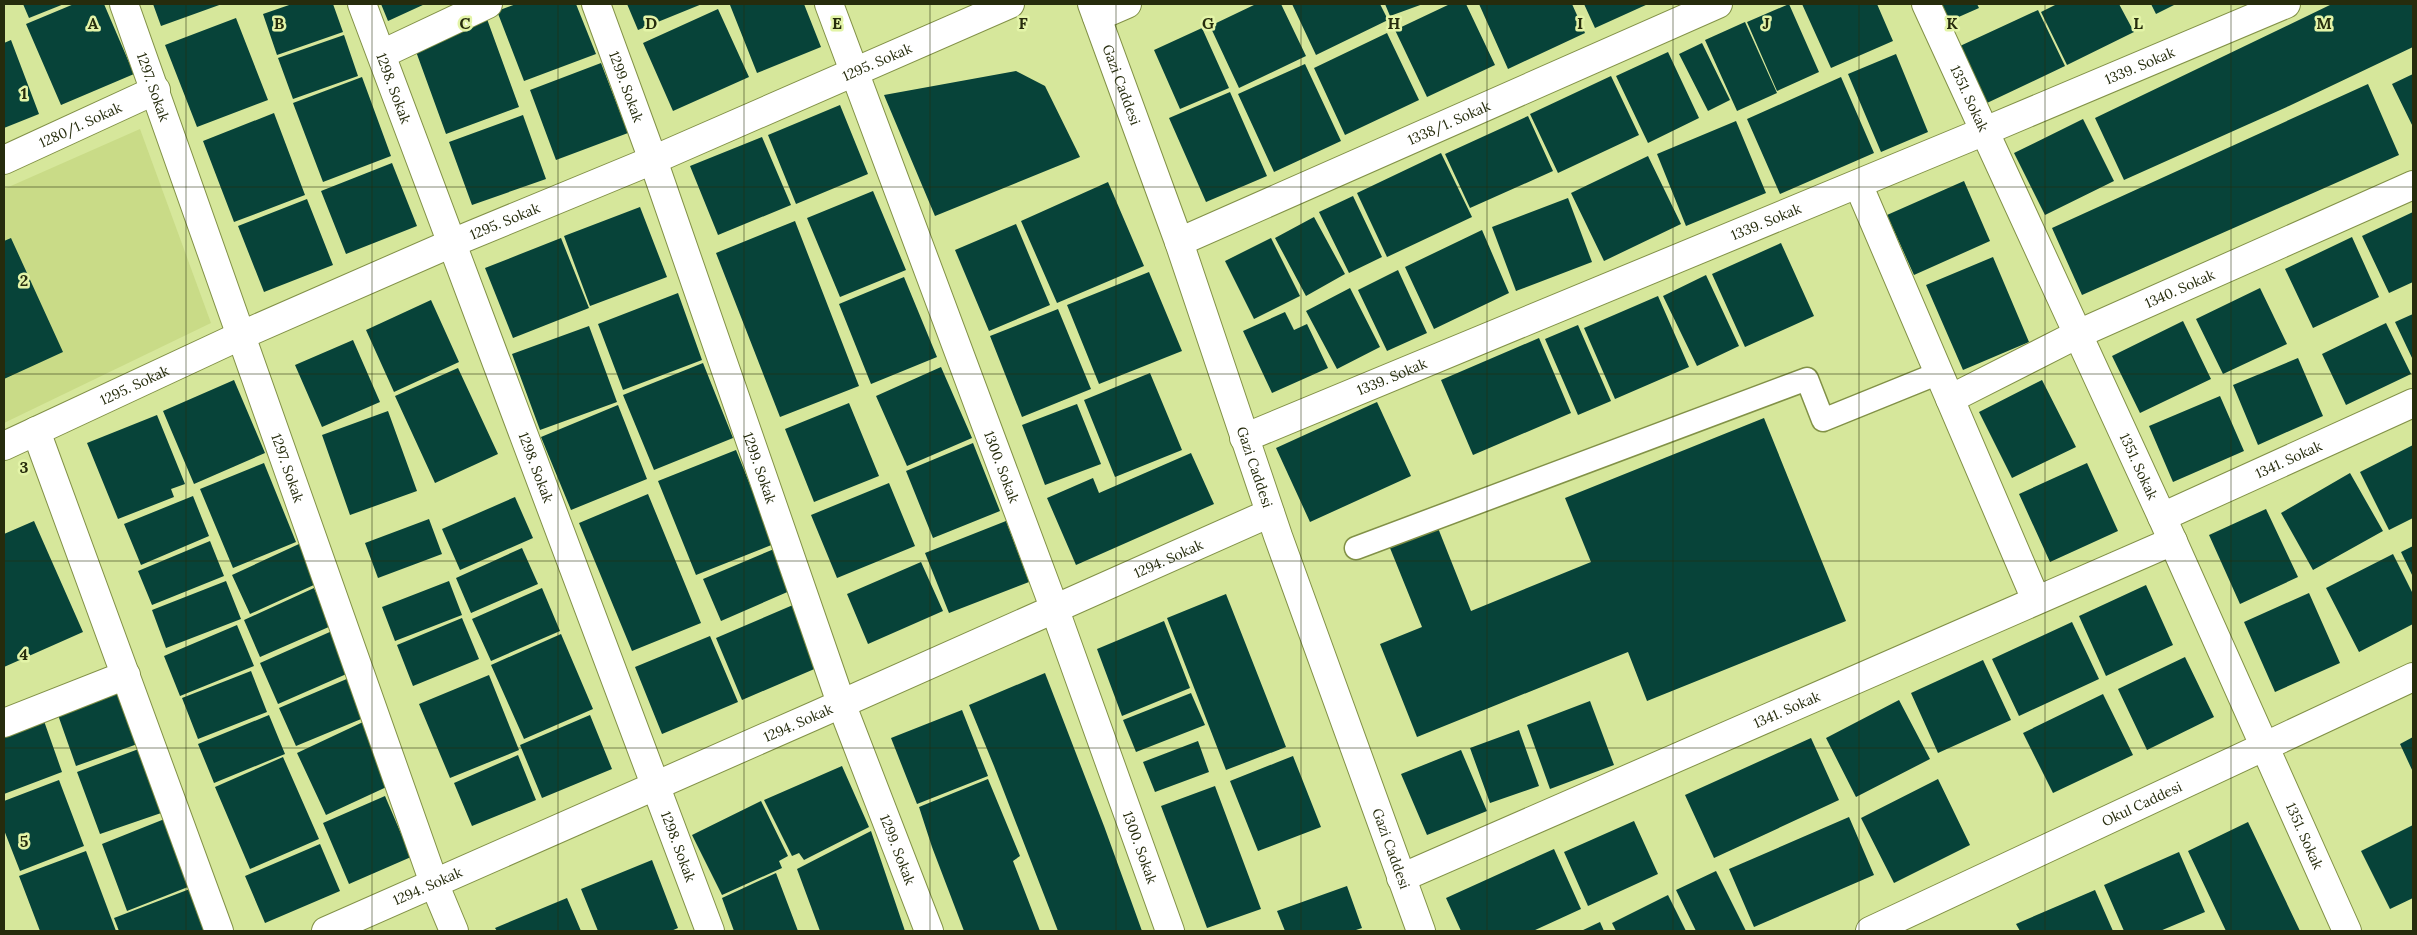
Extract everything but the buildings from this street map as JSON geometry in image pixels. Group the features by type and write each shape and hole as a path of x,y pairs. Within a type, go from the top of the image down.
{"street":[{"name":"1297. Sokak","path":"124,4 156,90 434,883 454,931"},
{"name":"1298. Sokak","path":"362,4 710,931"},
{"path":"382,54 488,4"},
{"name":"1299. Sokak","path":"596,4 841,702 929,931"},
{"name":"1300. Sokak","path":"829,4 1055,610 1170,931"},
{"name":"1295. Sokak","path":"4,446 242,335 452,243 652,160 1010,4"},
{"path":"1095,10 1127,4"},
{"name":"1338/1. Sokak","path":"1179,242 1718,4"},
{"name":"1351. Sokak","path":"1926,4 2168,529 2347,931"},
{"name":"1339. Sokak","path":"1244,438 1858,184 2286,4"},
{"name":"Gazi Caddesi","path":"1095,10 1179,242 1270,513 1421,931"},
{"name":"1280/1. Sokak","path":"4,160 156,90"},
{"path":"1858,184 2036,600"},
{"name":"1340. Sokak","path":"1950,399 2078,334 2413,185"},
{"name":"1341. Sokak","path":"1401,878 2036,600 2168,529 2413,403"},
{"path":"36,431 219,931"},
{"name":"1294. Sokak","path":"326,931 841,702 1055,610 1270,513"},
{"path":"4,723 126,675"},
{"name":"Okul Caddesi","path":"1870,931 2413,677"}],"lane":[{"path":"1356,548 1807,379 1823,420 1939,372"}],"shaded area":[{"path":"140,129 211,323 4,423 4,189"}]}
